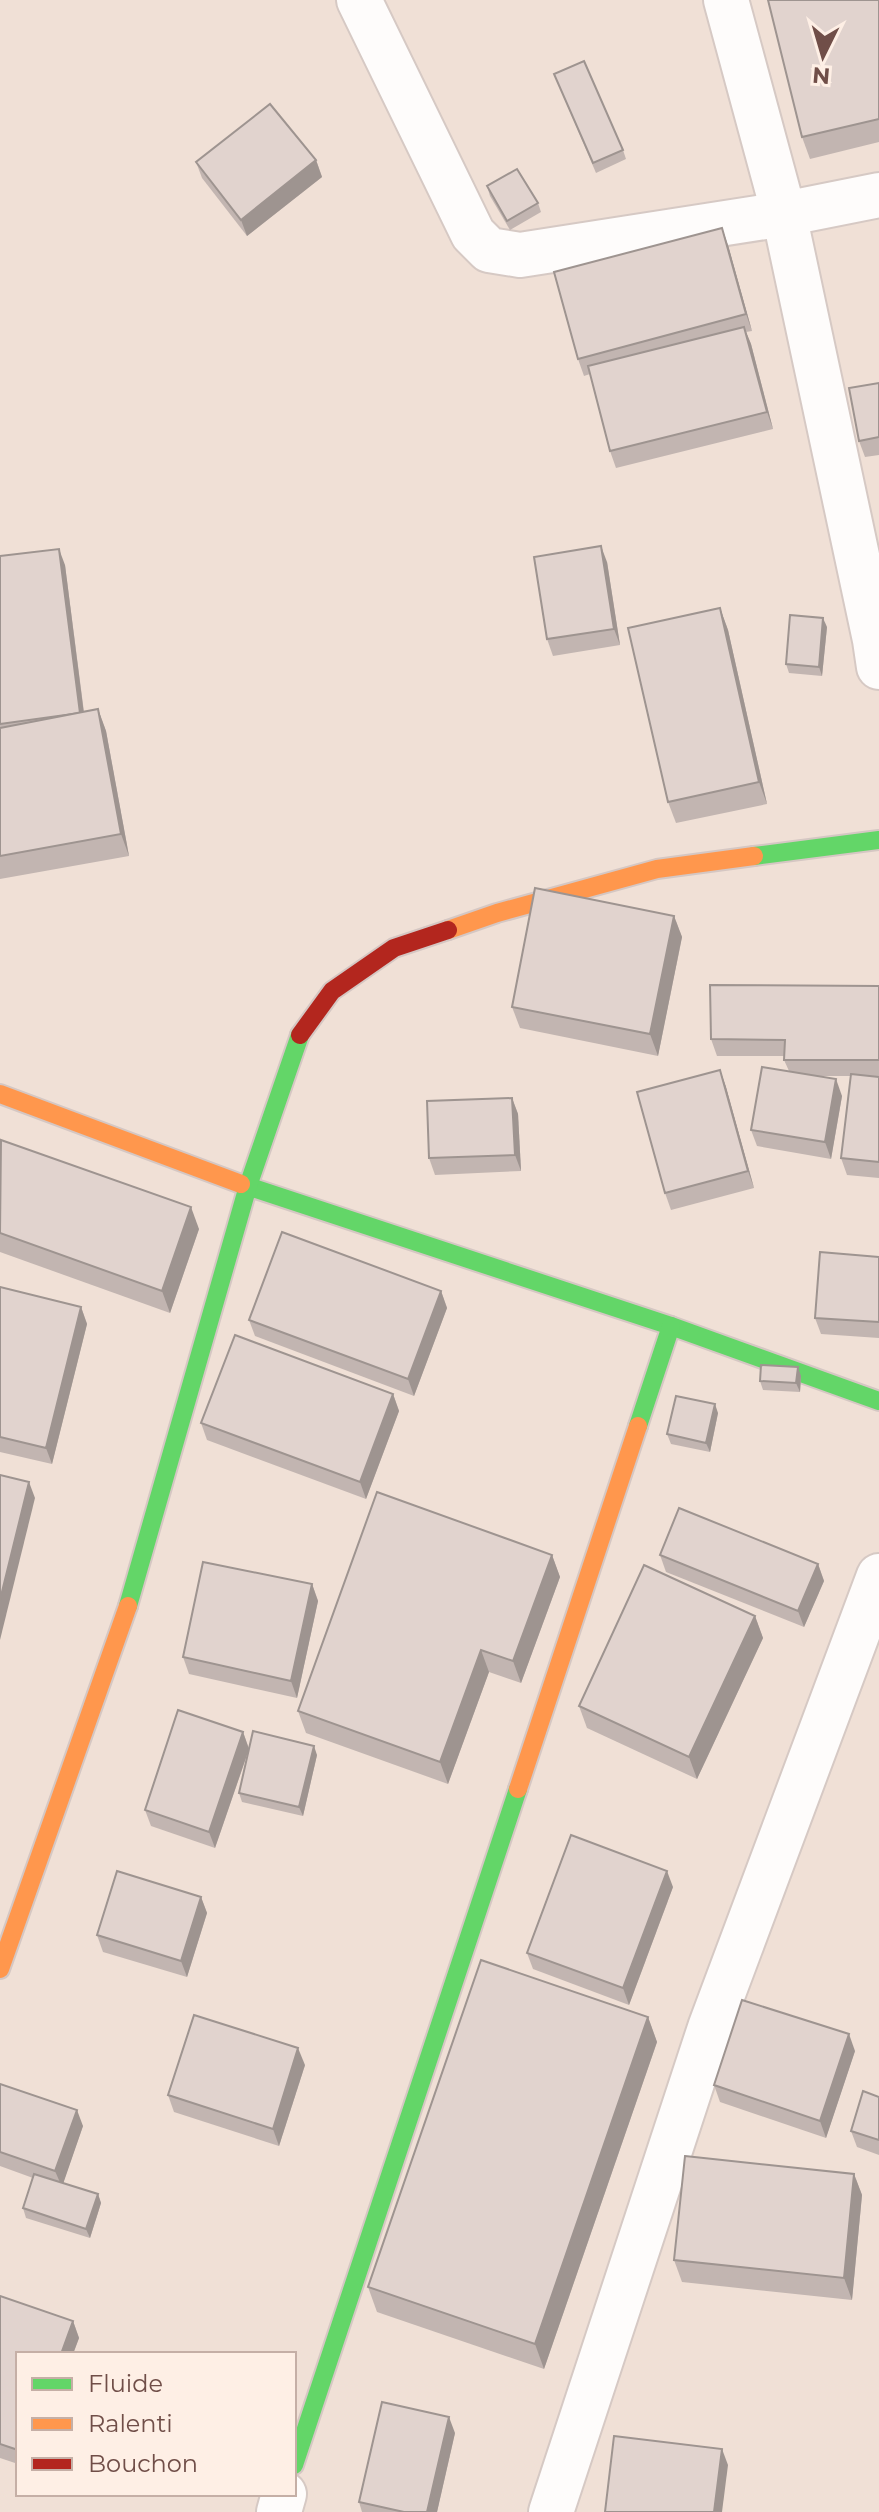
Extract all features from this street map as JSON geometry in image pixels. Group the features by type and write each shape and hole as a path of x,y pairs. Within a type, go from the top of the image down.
{"street":[{"path":"359,0 473,234 489,250 520,255 784,214 879,195"},
{"path":"726,0 784,214 878,649"},
{"path":"0,1969 120,1633 248,1186 299,1036 332,991 394,948 497,913 657,869 879,840"},
{"path":"0,1094 248,1186 671,1326 879,1401"},
{"path":"296,2459 671,1326"},
{"path":"551,2512 710,2028 879,1576"}],"shaded area":[{"path":"0,0 879,0 879,2512 0,2512"}],"building":[{"path":"768,0 879,0 879,119 802,137"},
{"path":"584,61 623,150 593,163 554,74"},
{"path":"270,104 316,160 241,220 196,162"},
{"path":"517,169 538,203 507,221 487,186"},
{"path":"722,228 746,314 578,359 554,272"},
{"path":"744,327 767,412 610,451 588,366"},
{"path":"879,383 879,437 859,441 849,388"},
{"path":"601,546 614,629 547,639 534,557"},
{"path":"59,549 80,713 0,724 0,556"},
{"path":"720,608 759,782 668,802 628,628"},
{"path":"790,615 823,618 819,667 786,664"},
{"path":"98,709 121,834 0,856 0,728"},
{"path":"535,888 674,916 650,1034 512,1007"},
{"path":"710,985 879,986 879,1060 784,1060 785,1040 711,1039"},
{"path":"762,1067 836,1079 825,1142 751,1130"},
{"path":"720,1070 748,1171 665,1193 637,1092"},
{"path":"851,1074 879,1077 879,1162 841,1158"},
{"path":"512,1098 515,1155 429,1158 427,1101"},
{"path":"1,1140 191,1207 162,1291 0,1233"},
{"path":"282,1232 441,1291 408,1379 249,1320"},
{"path":"820,1252 879,1257 879,1322 815,1318"},
{"path":"0,1287 81,1307 46,1448 0,1437"},
{"path":"235,1335 393,1394 360,1482 201,1423"},
{"path":"761,1365 798,1367 796,1383 760,1381"},
{"path":"676,1396 715,1404 706,1443 667,1434"},
{"path":"0,1475 29,1482 0,1600"},
{"path":"377,1492 552,1555 513,1661 481,1650 440,1762 298,1711"},
{"path":"679,1508 818,1564 798,1611 660,1555"},
{"path":"203,1562 312,1584 291,1681 183,1657"},
{"path":"644,1565 755,1616 689,1757 579,1706"},
{"path":"178,1710 243,1732 209,1832 145,1810"},
{"path":"253,1731 314,1746 299,1807 239,1793"},
{"path":"571,1835 667,1871 623,1988 527,1953"},
{"path":"117,1871 201,1897 181,1961 97,1935"},
{"path":"481,1960 648,2017 535,2344 368,2287"},
{"path":"742,2000 849,2034 820,2121 714,2085"},
{"path":"194,2015 298,2048 273,2129 168,2095"},
{"path":"0,2084 77,2110 55,2171 0,2152"},
{"path":"863,2091 879,2097 879,2140 851,2131"},
{"path":"685,2156 854,2174 844,2278 674,2260"},
{"path":"34,2174 98,2194 86,2229 23,2208"},
{"path":"0,2296 73,2321 62,2352 16,2352 16,2449 0,2444"},
{"path":"382,2402 449,2417 427,2512 404,2512 359,2502"},
{"path":"614,2436 722,2449 714,2512 605,2512"}],"traffic: fast":[{"path":"754,856 879,840"},
{"path":"128,1606 248,1186 300,1035"},
{"path":"241,1184 671,1326 879,1401"},
{"path":"638,1426 671,1326"},
{"path":"296,2459 518,1789"}],"traffic: slow":[{"path":"448,930 497,913 657,869 754,856"},
{"path":"0,1094 241,1184"},
{"path":"518,1789 638,1426"},
{"path":"0,1969 128,1606"}],"traffic: jam":[{"path":"300,1035 332,991 394,948 448,930"}]}
